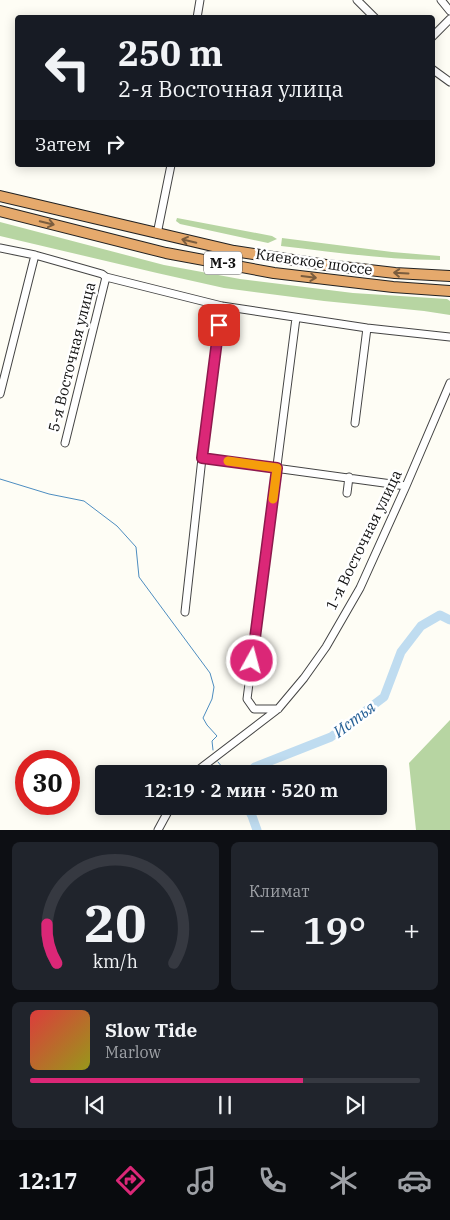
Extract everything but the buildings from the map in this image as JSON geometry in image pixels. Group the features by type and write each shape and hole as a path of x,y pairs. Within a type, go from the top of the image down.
{"highway":[{"name":"Киевское шоссе","path":"0,196 234,251 395,273 450,276"},
{"name":"Киевское шоссе","path":"0,211 166,253 274,273 393,287 450,291"},
{"path":"274,273 282,269 282,264 275,258"}],"street":[{"path":"198,15 200,0"},
{"path":"356,0 372,15"},
{"path":"441,0 450,10"},
{"path":"435,35 450,19"},
{"path":"435,71 450,82"},
{"path":"157,234 171,167"},
{"path":"0,248 35,255 102,274 106,277 222,306 367,328 450,337"},
{"path":"0,394 35,255"},
{"name":"5-я Восточная улица","path":"65,443 106,277"},
{"path":"185,612 202,458 222,306"},
{"path":"278,709 254,709 247,699 296,318"},
{"path":"355,422 367,328"},
{"name":"1-я Восточная улица","path":"206,765 278,709 304,678 326,647 360,588 450,383"},
{"path":"202,458 406,486"},
{"path":"347,493 349,477"},
{"path":"158,830 166,815"}],"green space":[{"path":"177,218 272,236 277,239 268,243 180,224 176,221"},
{"path":"0,222 164,265 240,279 353,293 447,299 450,301 450,315 224,288 0,236"},
{"path":"282,238 440,256 440,260 380,257 281,246"},
{"path":"450,720 450,830 416,830 409,763"}],"waterway":[{"path":"0,479 49,494 84,501 117,526 136,547 139,577 210,673 214,687 212,699 203,718 217,736 212,741 213,750"},
{"name":"Истья","path":"260,765 331,737 384,697 401,652 421,626 440,615 450,620"},
{"name":"Истья","path":"252,815 257,830"}],"slow traffic":[{"path":"228,461 277,468 273,499"}],"route":[{"path":"219,325 202,458 277,468 252,661"}]}
